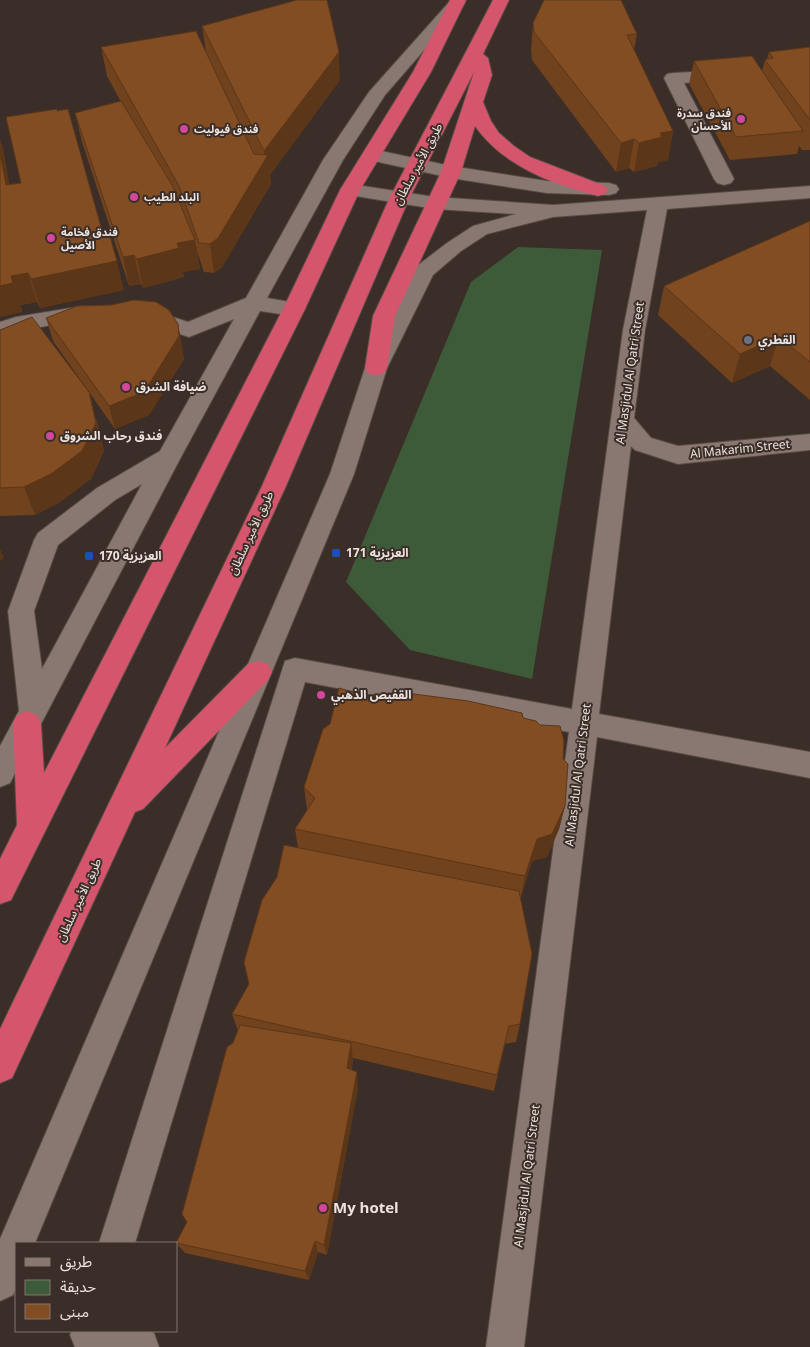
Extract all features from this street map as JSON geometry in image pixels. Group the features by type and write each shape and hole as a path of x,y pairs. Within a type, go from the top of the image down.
{"highway":[{"name":"طريق الأمير سلطان","path":"0,1066 274,486 399,199 477,51 501,0"},
{"path":"0,890 294,309 350,190 422,72 458,2"},
{"path":"376,368 384,316 451,172 483,75 477,51"},
{"path":"474,102 482,124 497,143 526,163 598,190"},
{"path":"118,816 258,672"},
{"path":"30,717 32,826"}],"street":[{"path":"0,774 253,303 333,160 378,92 458,2"},
{"path":"742,74 674,78 743,178"},
{"path":"372,155 451,172 547,186 652,195 810,192"},
{"path":"704,181 810,174"},
{"path":"350,190 435,203 553,211"},
{"path":"18,1242 342,474 376,368 424,271 454,247 480,230 553,211 652,195"},
{"name":"Al Masjidul Al Qatri Street","path":"505,1347 652,195"},
{"path":"5,326 111,308 189,330 253,303 294,309"},
{"name":"Al Makarim Street","path":"623,420 643,444 678,455 810,442"},
{"path":"30,717 21,611 47,540 106,494 169,458"},
{"path":"118,1242 295,669 810,765"},
{"path":"0,1282 15,1248"},
{"path":"88,1338 140,1347"}],"green space":[{"path":"518,247 602,250 532,679 410,650 346,582 471,282"}],"building":[{"path":"297,0 327,0 339,52 264,151 202,26"},
{"path":"544,0 621,0 637,34 627,35 673,131 660,133 662,137 639,143 634,139 621,143 534,32 533,23"},
{"name":"فندق فيوليت","path":"196,31 254,154 268,155 218,238 210,244 199,243 179,186 101,47"},
{"path":"810,47 810,120 765,60 773,58 769,52"},
{"path":"752,56 803,131 736,137 694,61"},
{"name":"البلد الطيب","path":"121,101 172,185 195,240 177,243 179,248 137,259 134,255 123,257 75,113"},
{"name":"فندق فخامة الأصيل","path":"57,109 57,111 68,109 103,234 109,233 117,261 31,279 28,273 11,276 13,283 0,286 0,153 6,185 21,183 6,117"},
{"name":"القطري","path":"810,221 810,362 779,337 740,354 664,286"},
{"name":"ضيافة الشرق","path":"134,300 156,302 169,310 178,324 179,336 144,392 109,406 46,318 77,306 111,305"},
{"name":"فندق رحاب الشروق","path":"32,317 89,392 96,423 82,451 51,474 24,487 0,488 0,330"},
{"path":"339,688 372,698 374,694 386,696 388,693 414,694 468,701 522,713 523,718 536,721 540,725 560,726 564,741 563,759 568,764 565,806 552,834 537,839 525,876 295,829 315,798 304,787 323,729 330,724"},
{"path":"284,845 519,891 532,954 520,1024 509,1026 497,1075 232,1014 249,984 244,962 262,900 277,877"},
{"path":"240,1025 351,1043 347,1068 357,1072 324,1245 315,1241 305,1271 177,1242 187,1222 182,1214 227,1047 233,1043"}],"place":[{"name":"فندق سدرة الأحسان","path":"741,119"},
{"name":"فندق فيوليت","path":"184,129"},
{"name":"البلد الطيب","path":"134,197"},
{"name":"فندق فخامة الأصيل","path":"51,238"},
{"name":"القطري","path":"748,340"},
{"name":"ضيافة الشرق","path":"126,387"},
{"name":"فندق رحاب الشروق","path":"50,436"},
{"name":"العزيزية 171","path":"336,553"},
{"name":"العزيزية 170","path":"89,556"},
{"name":"القفيص الذهبي","path":"321,695"},
{"name":"My hotel","path":"323,1208"}]}
